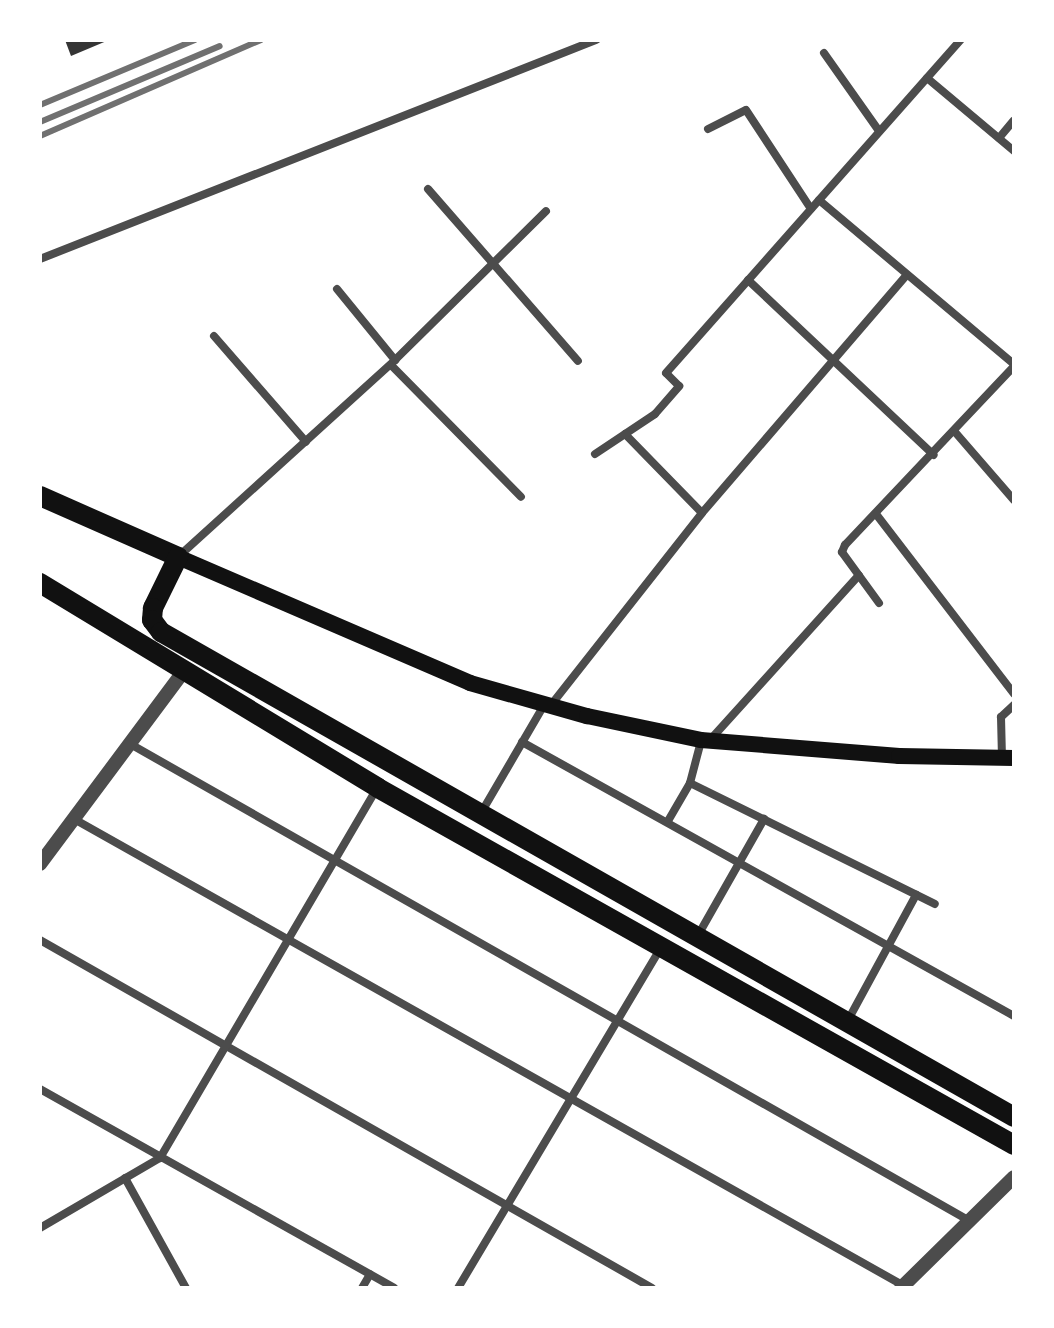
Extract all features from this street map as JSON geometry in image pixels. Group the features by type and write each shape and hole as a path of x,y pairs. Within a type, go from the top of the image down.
{"main road":[{"path":"40,496 470,683 548,705 705,740 1008,758"},
{"path":"178,557 153,608 152,620 161,632 1014,1117"},
{"path":"40,583 378,788 1014,1145"}],"street":[{"path":"40,259 596,40"},
{"path":"595,454 655,414 679,386 666,373 961,40"},
{"path":"824,53 879,131"},
{"path":"927,78 1014,151"},
{"path":"708,129 746,110 811,209"},
{"path":"999,138 1014,120"},
{"path":"428,189 495,262 578,361"},
{"path":"819,200 1014,365 842,552 879,603"},
{"path":"178,557 393,362 546,211"},
{"path":"481,813 522,742 548,705 702,513 907,275"},
{"path":"748,280 934,455"},
{"path":"337,289 393,362 521,497"},
{"path":"214,336 306,442"},
{"path":"955,432 1014,500"},
{"path":"625,434 702,513"},
{"path":"876,514 1014,694"},
{"path":"668,821 690,783 705,740 859,575"},
{"path":"40,864 132,745 184,671"},
{"path":"1008,758 1001,717 1014,705"},
{"path":"522,742 1014,1016"},
{"path":"132,745 618,1018 968,1220"},
{"path":"690,783 935,904"},
{"path":"40,1228 160,1158 333,857 378,788"},
{"path":"74,819 902,1287 1014,1177"},
{"path":"696,938 764,819"},
{"path":"847,1023 916,895"},
{"path":"40,940 223,1048 652,1288"},
{"path":"458,1288 661,946"},
{"path":"40,1089 394,1288"},
{"path":"125,1178 186,1288"},
{"path":"362,1288 370,1274"}],"building":[{"path":"65,40 109,40 71,56"}],"railway":[{"path":"40,105 195,40"},
{"path":"40,136 261,40"},
{"path":"40,122 220,46"}]}
